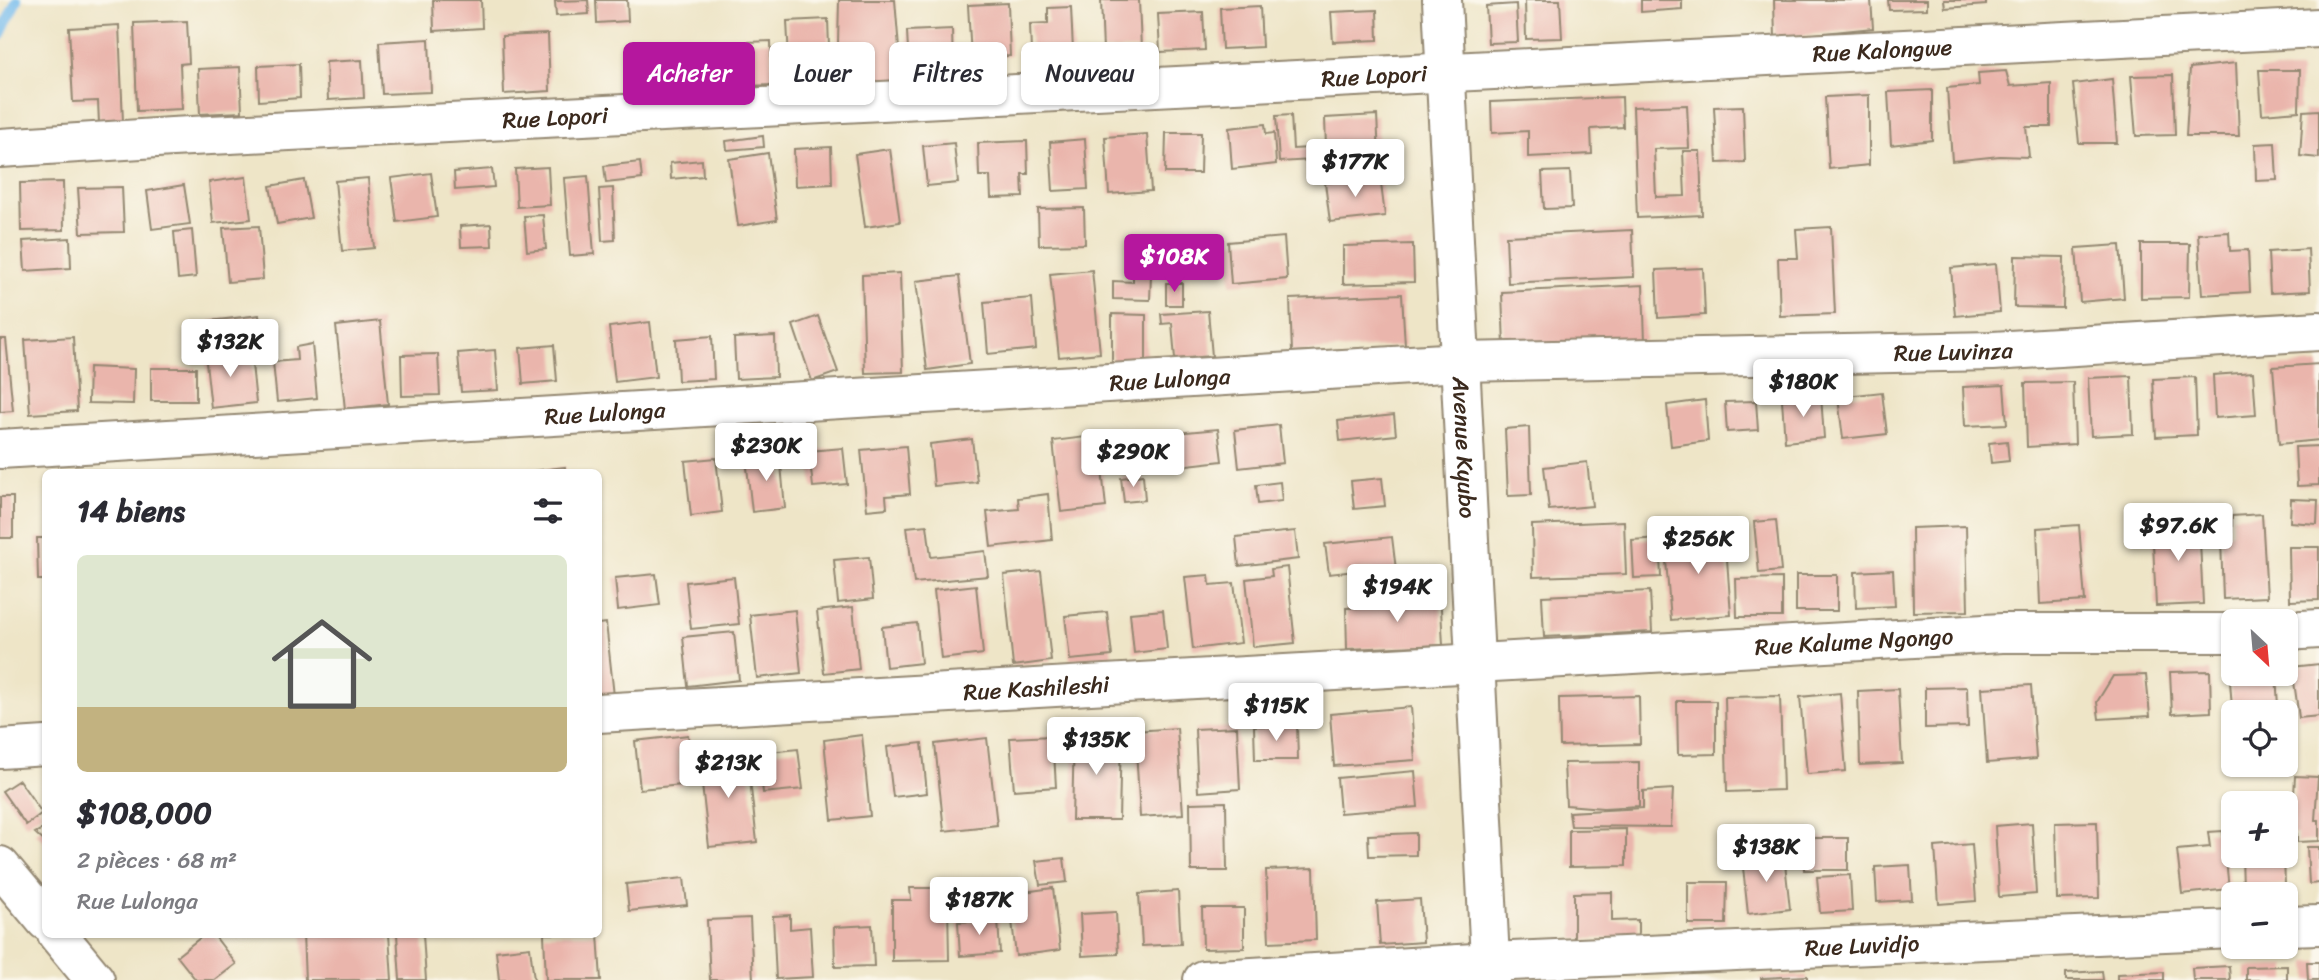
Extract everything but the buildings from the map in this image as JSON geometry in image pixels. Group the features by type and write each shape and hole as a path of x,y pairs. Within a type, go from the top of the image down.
{"street":[{"name":"Avenue Kyubo","path":"1442,0 1490,971"},
{"name":"Rue Kalongwe","path":"1447,72 2319,28"},
{"name":"Rue Lopori","path":"0,148 1447,72"},
{"name":"Rue Luvinza","path":"1461,362 1993,351 2319,331"},
{"name":"Rue Lulonga","path":"0,449 1461,362"},
{"path":"2298,630 2319,629"},
{"name":"Rue Kalume Ngongo","path":"1474,665 2002,633 2221,633"},
{"name":"Rue Kashileshi","path":"602,713 1474,665"},
{"path":"0,749 42,746"},
{"path":"0,866 42,915"},
{"path":"2298,926 2319,925"},
{"name":"Rue Luvidjo","path":"1203,980 1490,971 2221,930"},
{"path":"60,938 95,980"}],"waterway":[{"path":"0,36 17,0"}]}
